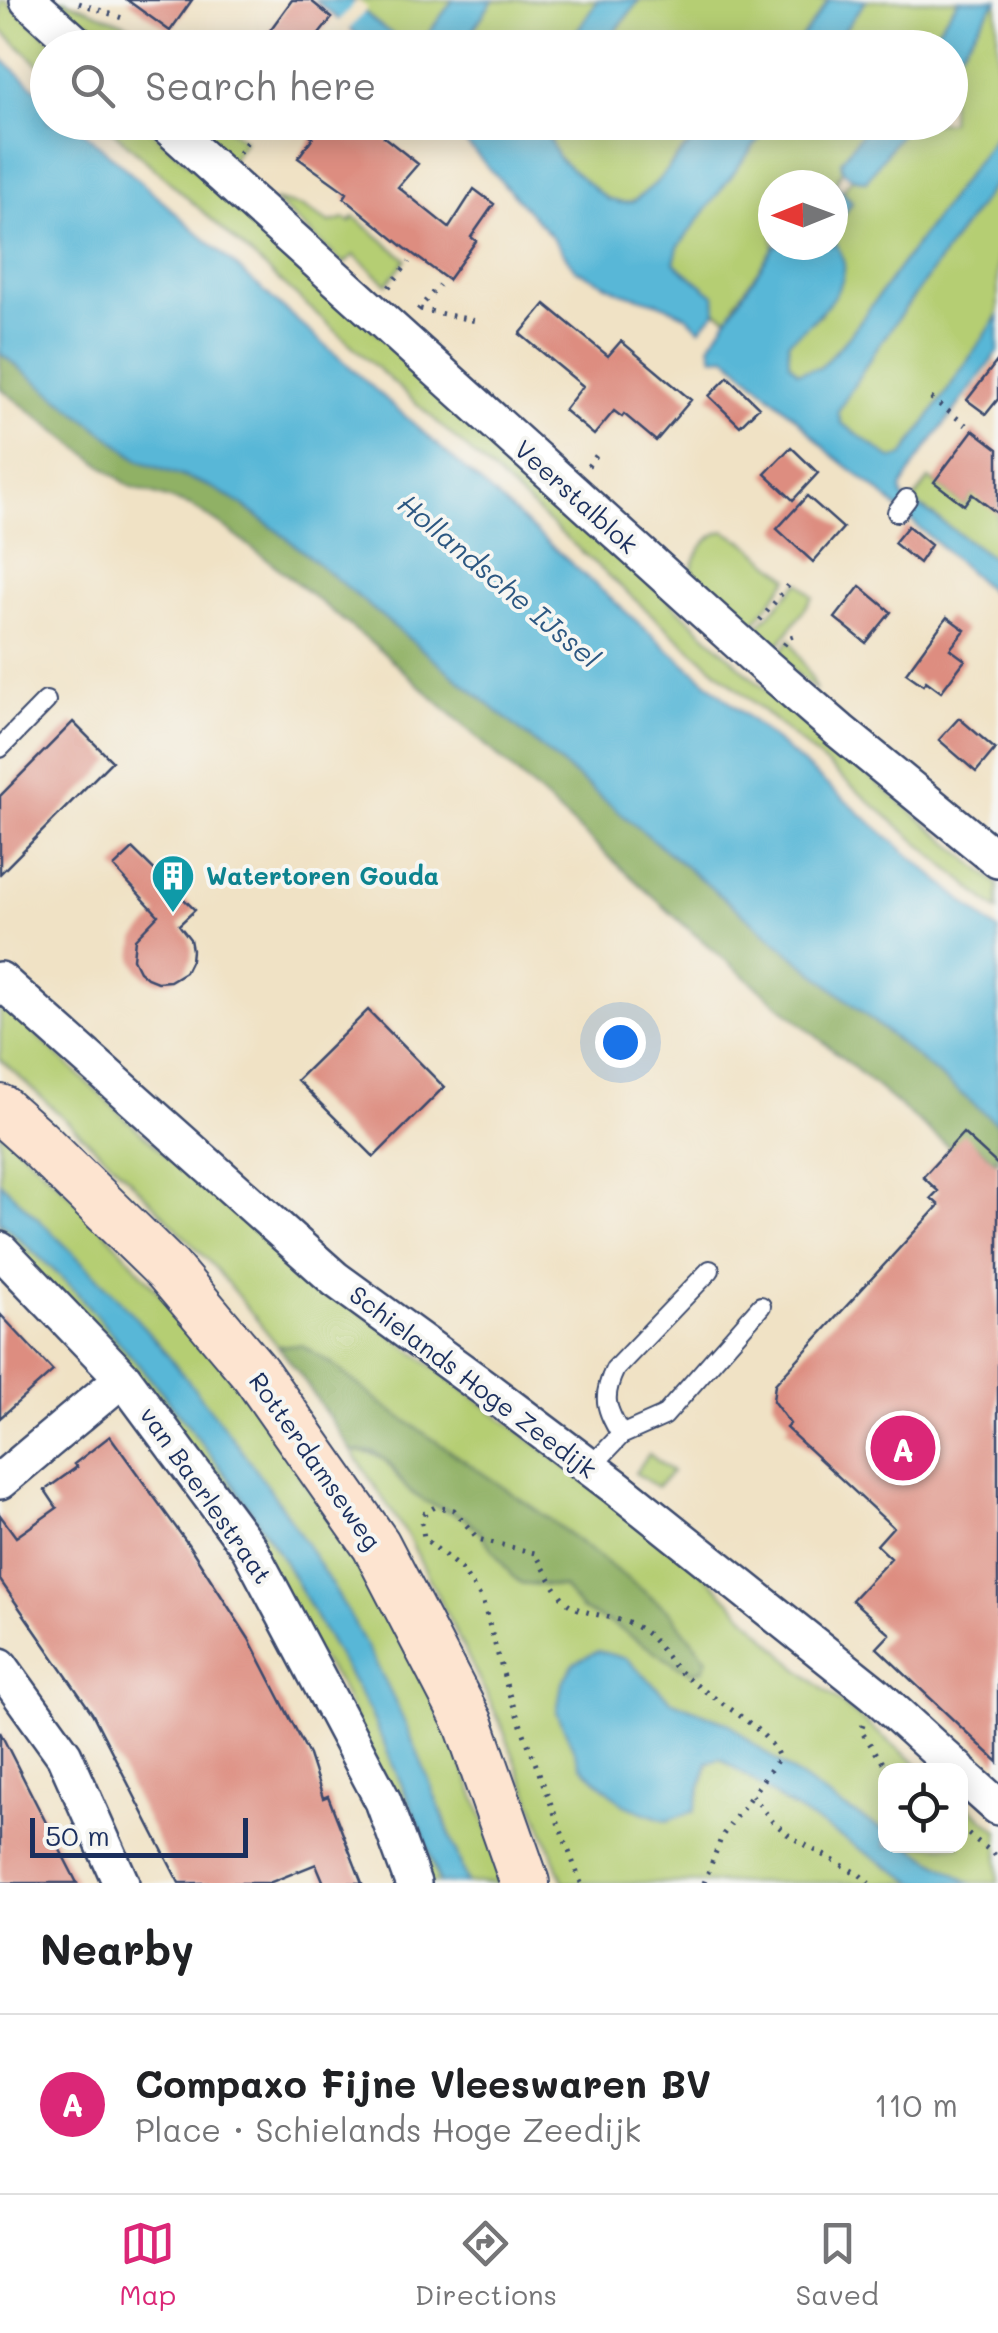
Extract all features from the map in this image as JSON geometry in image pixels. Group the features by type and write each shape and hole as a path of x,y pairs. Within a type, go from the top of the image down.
{"main road":[{"name":"Rotterdamseweg","path":"0,1110 168,1270 255,1372 376,1545 469,1724 525,1883"}],"street":[{"path":"28,0 61,30"},
{"name":"Veerstalblok","path":"183,140 766,667 998,860"},
{"name":"Schielands Hoge Zeedijk","path":"0,980 334,1279 590,1468 874,1693 949,1763"},
{"name":"van Baerlestraat","path":"0,1250 122,1378 249,1548 383,1801 412,1883"},
{"path":"0,1481 122,1378"},
{"path":"0,1666 64,1755 122,1883"},
{"name":"Schielands Hoge Zeedijk","path":"968,1780 998,1807"}],"lane":[{"path":"0,748 46,702"},
{"path":"620,1435 608,1411 605,1388 615,1369 710,1270"},
{"path":"590,1468 620,1435 664,1416 760,1306"}],"path":[{"path":"72,0 125,20"},
{"path":"388,288 409,262"},
{"path":"409,321 439,285"},
{"path":"406,306 481,322"},
{"path":"931,398 966,425"},
{"path":"770,608 793,580"},
{"path":"790,637 798,634"},
{"path":"581,1883 509,1694 482,1599 462,1569 424,1538 425,1513 435,1507 454,1510 478,1539 535,1553 568,1604 636,1626 694,1684 759,1732 776,1751 778,1758 722,1836 704,1883"},
{"path":"752,1796 790,1838 869,1883"},
{"path":"968,1834 998,1857"}],"green space":[{"path":"0,0 5,0 39,30 30,30 30,56 0,29"},
{"path":"50,0 65,0 131,26 127,30 84,30 66,12 68,9"},
{"path":"352,0 453,0 431,30 386,30"},
{"path":"493,0 598,0 578,30 473,30"},
{"path":"639,0 829,0 807,30 617,30"},
{"path":"866,0 959,0 937,30 844,30"},
{"path":"997,0 998,132 850,335 820,368 798,372 789,363 788,341 821,314 833,260 848,260 848,209 852,203 848,183 852,178 866,181 896,140 968,140 968,40"},
{"path":"123,140 162,140 445,393 757,682 998,884 998,911 670,631"},
{"path":"205,140 245,141 230,162"},
{"path":"551,140 695,140 641,197 623,203 595,190 560,159"},
{"path":"758,140 857,140 841,161 842,170 758,170 758,260 765,260 729,318 716,311 715,296 674,263 678,246"},
{"path":"998,178 998,316 903,456 892,459 840,423 838,411 874,352"},
{"path":"273,200 303,207 330,223 345,219 350,222 354,217 406,259 387,284 354,255 344,264"},
{"path":"0,353 139,460 214,488 288,539 998,1124 998,1162 970,1141 951,1149 691,931 386,655 272,563 191,506 129,486 0,388"},
{"path":"929,479 964,505 977,487 998,495 998,562 916,503 911,504"},
{"path":"724,531 745,542 789,578 747,632 691,579 700,550 710,538"},
{"path":"799,582 813,597 772,654 751,634"},
{"path":"790,639 813,681 815,689 777,657"},
{"path":"0,1001 191,1179 298,1265 689,1559 797,1668 916,1763 878,1763 878,1827 836,1803 730,1724 670,1700 627,1659 694,1811 709,1762 720,1757 782,1801 916,1883 564,1883 500,1722 409,1538 352,1451 385,1460 413,1494 472,1523 521,1583 563,1587 581,1609 676,1665 692,1672 703,1670 332,1364 301,1346 278,1346 216,1269 125,1175 0,1059"},
{"path":"0,1130 84,1207 237,1382 335,1527 416,1663 449,1730 509,1883 467,1883 443,1815 353,1623 281,1506 158,1343 0,1182"},
{"path":"0,1221 71,1286 162,1392 234,1485 284,1561 370,1712 422,1831 439,1883 423,1883 339,1683 0,1237"},
{"path":"301,1345 548,1518 668,1610 707,1659 703,1670 692,1672 676,1665 581,1609 563,1587 521,1583 465,1518 424,1501 407,1489 390,1464 374,1452 352,1451 278,1346"},
{"path":"649,1454 672,1472 657,1487 635,1473"},
{"path":"968,1805 998,1831 998,1883 970,1883 921,1853 968,1853"}],"water":[{"path":"315,0 352,0 386,30 351,30"},
{"path":"453,0 493,0 472,30 431,30"},
{"path":"598,0 639,0 616,30 578,30"},
{"path":"829,0 866,0 844,30 807,30"},
{"path":"959,0 997,0 968,40 968,30 937,30"},
{"name":"Hollandsche IJssel","path":"0,57 30,84 30,140 93,140 661,643 998,931 998,1124 288,539 215,489 139,460 0,353"},
{"path":"998,132 998,178 874,352 838,411 841,423 892,459 903,456 998,316 998,352 917,461 901,489 902,497 911,504 915,503 998,562 998,598 830,453 726,356 713,357 710,345 765,260 843,260 843,276 833,298 788,342 789,363 798,372 820,368 850,335"},
{"path":"464,140 550,140 559,159 607,199 622,203 633,202 656,183 696,140 758,140 678,247 674,263 715,296 716,311 700,329 687,316 660,303 621,292 575,269 553,238"},
{"path":"857,140 896,140 866,181 852,178 848,170 842,170 841,161"},
{"path":"0,1182 141,1324 226,1429 289,1518 347,1611 397,1706 467,1883 439,1883 422,1831 370,1712 284,1561 234,1485 162,1392 71,1286 0,1221"},
{"path":"598,1651 627,1659 670,1700 730,1724 836,1803 878,1827 878,1853 921,1853 970,1883 916,1883 720,1758 708,1762 694,1811 667,1821 624,1805 581,1766 557,1712 562,1683 574,1663"}],"pier":[{"path":"357,0 368,8 349,30 336,24"}],"building":[{"path":"127,0 192,0 169,30"},
{"path":"292,0 310,0 332,18 322,30 270,30"},
{"path":"311,140 388,140 418,164 398,187 449,228 474,189 494,204 471,237 476,241 448,280 344,198 347,193 298,158"},
{"path":"545,304 608,356 621,341 691,400 656,441 624,414 622,417 614,411 594,435 564,410 583,386 520,334"},
{"path":"998,360 998,399 986,414 967,400"},
{"path":"728,377 759,407 740,426 709,396"},
{"path":"973,430 998,449 998,514 972,494 964,505 934,482"},
{"path":"791,447 818,473 793,500 765,474"},
{"path":"807,496 843,528 813,562 777,529"},
{"path":"908,526 931,545 919,563 894,543"},
{"path":"860,586 891,612 866,643 835,618"},
{"path":"947,617 965,630 950,649 965,660 941,692 906,673"},
{"path":"959,718 995,749 976,772 939,740"},
{"path":"73,722 112,761 0,874 0,796"},
{"name":"Watertoren Gouda","path":"133,849 195,910 179,925 190,939 191,960 185,972 170,981 147,978 133,959 135,939 158,915 114,867"},
{"path":"368,1010 444,1087 374,1157 297,1080"},
{"path":"963,1133 998,1165 998,1762 877,1648 890,1634 852,1600 891,1558 877,1545 893,1527 786,1428 790,1424 773,1401 775,1384 939,1205 931,1198 938,1191 923,1177"},
{"path":"0,1314 53,1371 0,1418"},
{"path":"110,1436 188,1544 249,1639 309,1755 323,1798 328,1796 362,1883 324,1883 316,1864 269,1883 179,1883 92,1713 0,1580 0,1515 16,1537 57,1508 45,1490"},
{"path":"0,1732 36,1803 77,1883 0,1883"}],"place":[{"name":"Watertoren Gouda","path":"173,914"},
{"name":"Compaxo Fijne Vleeswaren BV","path":"903,1448"}]}
